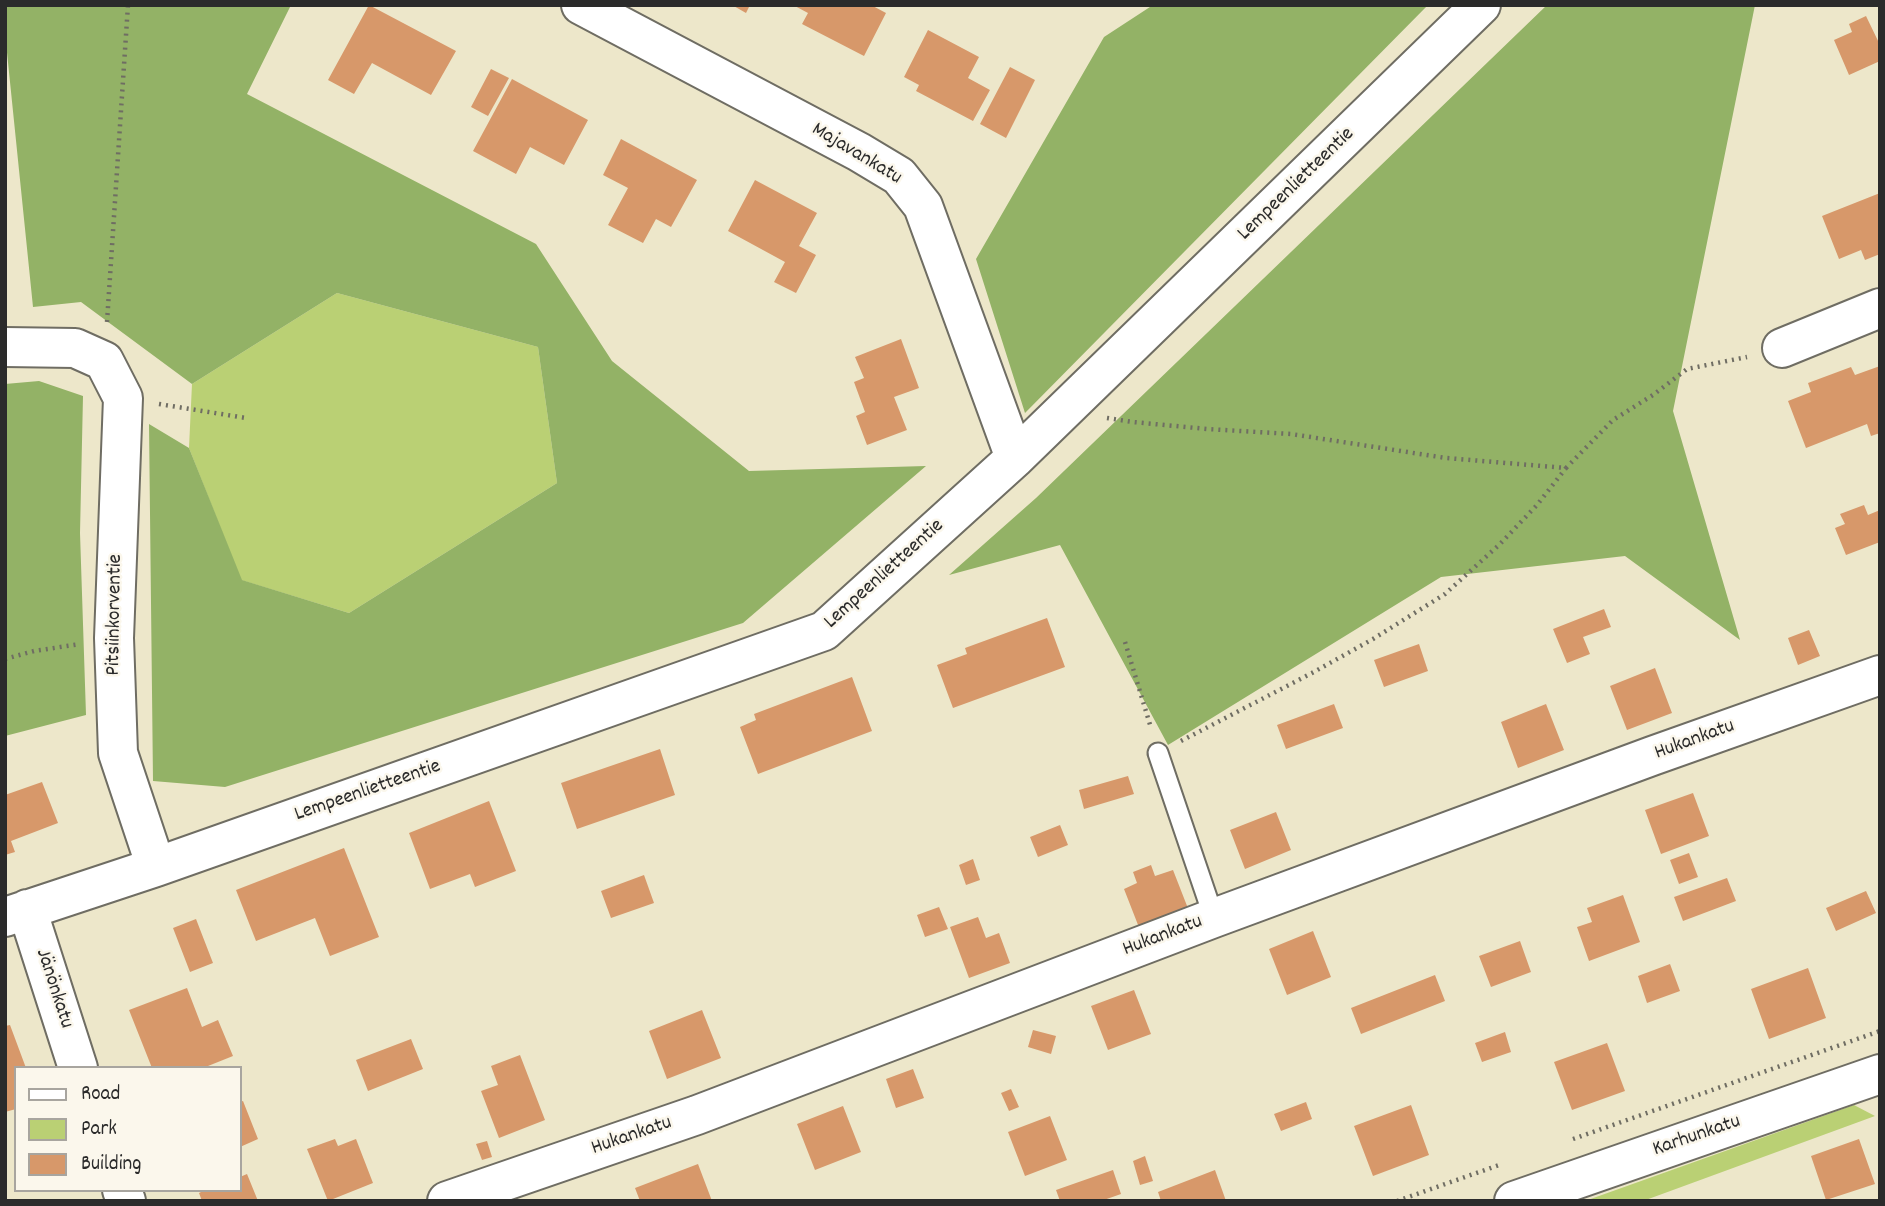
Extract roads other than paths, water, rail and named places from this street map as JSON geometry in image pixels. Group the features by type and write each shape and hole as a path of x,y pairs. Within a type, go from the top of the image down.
{"street":[{"name":"Majavankatu","path":"581,5 859,152 899,176 923,206 1015,458"},
{"name":"Lempeenlietteentie","path":"16,913 156,867 824,631 1015,458 1481,5"},
{"path":"1782,348 1880,308"},
{"name":"Pitsiinkorventie","path":"5,347 75,348 104,362 123,398 114,638 118,753 156,867"},
{"name":"Hukankatu","path":"447,1201 697,1115 1214,918 1880,675"},
{"name":"Jänönkatu","path":"16,913 77,1066"},
{"name":"Karhunkatu","path":"1514,1201 1880,1074"}],"lane":[{"path":"1158,752 1214,918"}]}
